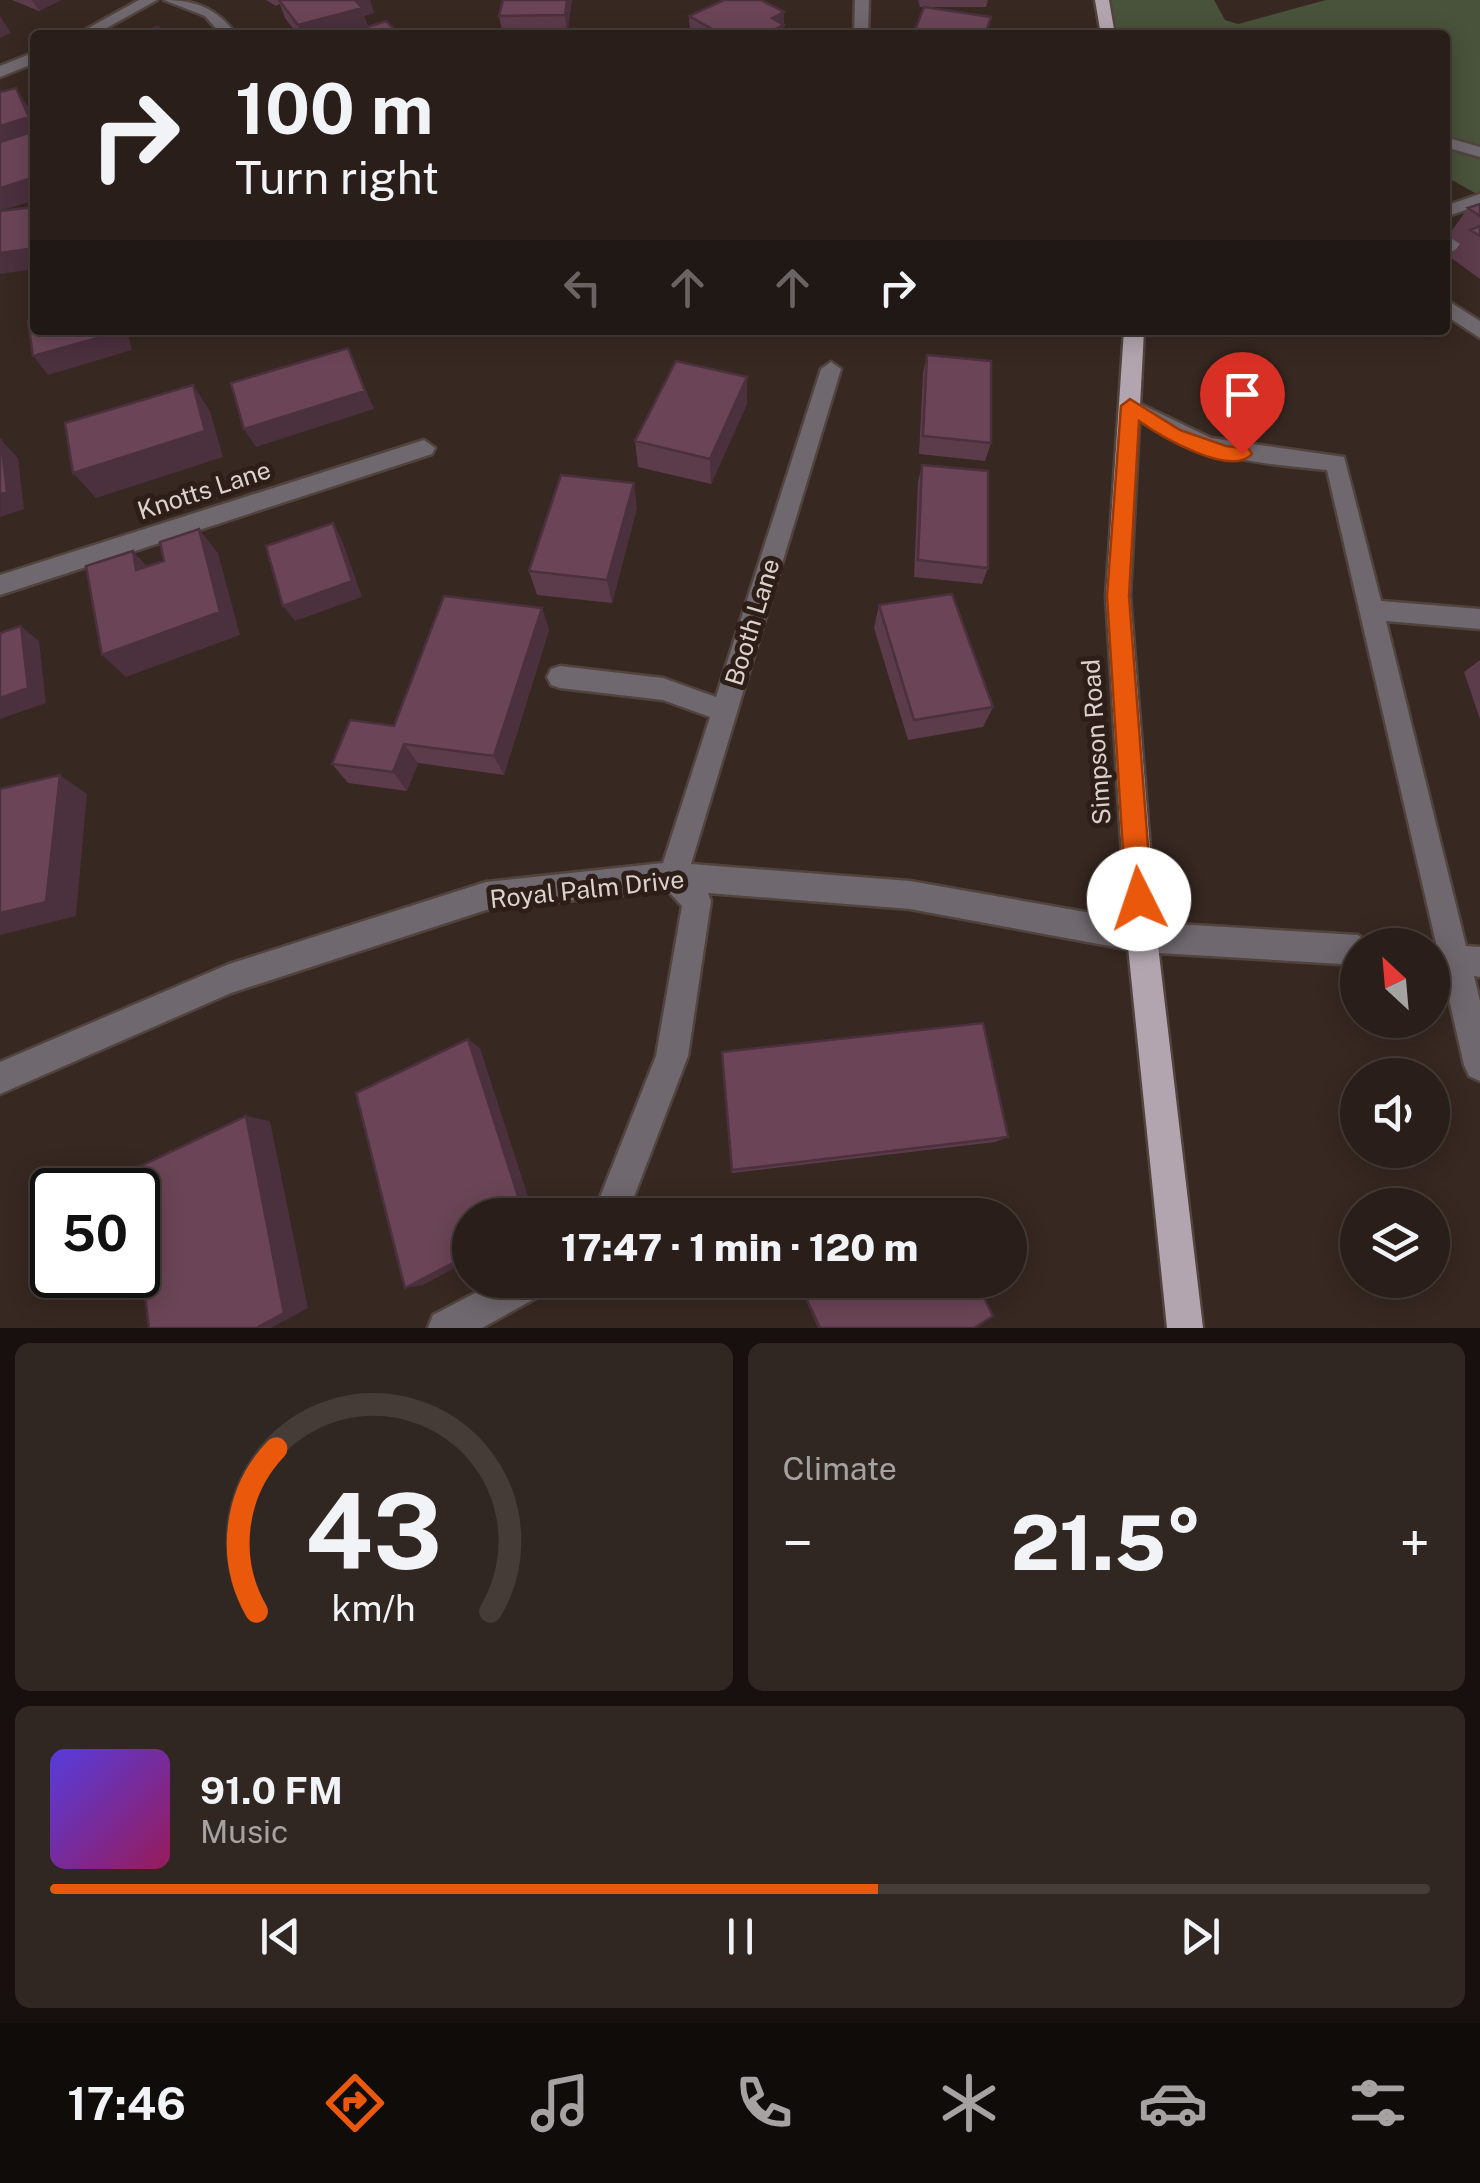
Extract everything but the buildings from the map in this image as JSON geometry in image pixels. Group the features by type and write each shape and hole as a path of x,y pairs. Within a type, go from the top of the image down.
{"main road":[{"path":"1102,0 1107,30"},
{"name":"Simpson Road","path":"1134,335 1118,596 1142,937 1185,1328"}],"street":[{"path":"93,30 150,0"},
{"path":"172,0 210,13 225,30"},
{"path":"862,0 862,30"},
{"path":"0,72 30,59"},
{"path":"1450,143 1480,152"},
{"path":"1450,210 1480,199"},
{"path":"1450,308 1480,332"},
{"name":"Booth Lane","path":"673,876 830,369"},
{"path":"1130,406 1173,435 1225,454 1336,463 1480,1065"},
{"name":"Knotts Lane","path":"0,585 424,448"},
{"path":"1371,610 1480,619"},
{"path":"560,677 663,689 724,711"},
{"path":"617,1198 672,1056 697,901 673,876"},
{"name":"Royal Palm Drive","path":"0,1078 228,979 486,896 673,876 910,895 1142,937 1340,949"},
{"path":"446,1328 502,1298"}],"green space":[{"path":"1096,0 1214,0 1225,20 1238,24 1326,0 1480,0 1480,196 1450,179 1450,30 1103,30"}],"route":[{"path":"1139,899 1118,596 1130,406 1173,435 1225,454 1242,454"}]}
